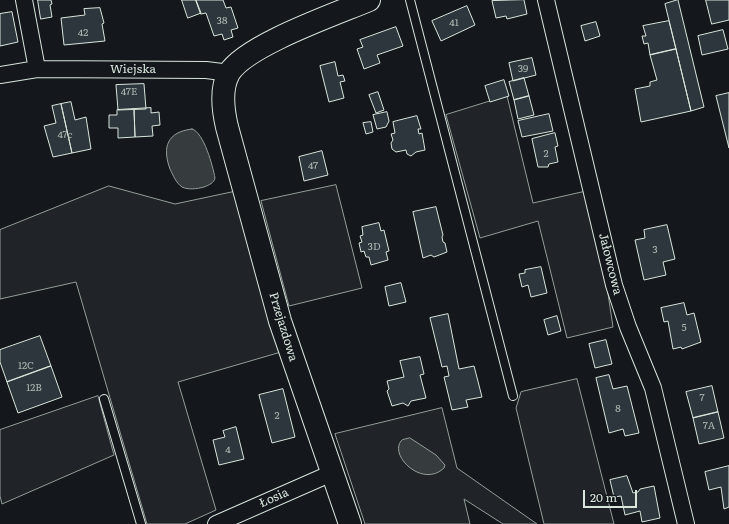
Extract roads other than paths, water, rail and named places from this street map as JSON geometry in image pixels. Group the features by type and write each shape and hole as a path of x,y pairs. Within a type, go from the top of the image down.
{"street":[{"path":"24,0 37,69"},
{"path":"230,73 241,60 255,50 369,0"},
{"name":"Jałowcowa","path":"546,0 614,285 628,327 653,388 686,524"},
{"name":"Wiejska","path":"0,75 37,69 206,70 230,73"},
{"name":"Przejazdowa","path":"230,73 224,89 223,101 227,127 280,321 350,524"},
{"name":"Łosia","path":"216,524 332,473"}],"lane":[{"path":"410,0 513,396"},
{"path":"104,399 141,524"}]}
